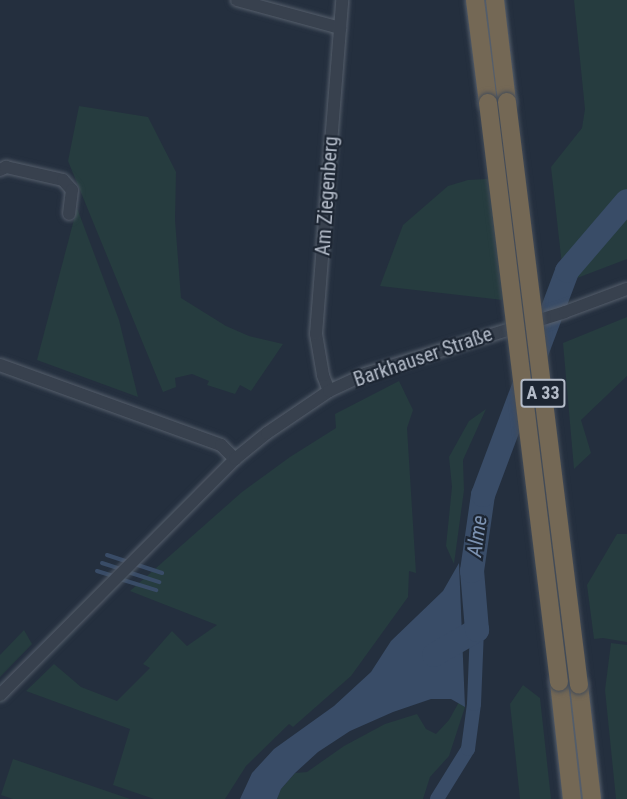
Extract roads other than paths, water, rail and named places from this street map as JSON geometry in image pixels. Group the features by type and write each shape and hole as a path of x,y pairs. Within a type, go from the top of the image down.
{"highway":[{"name":"A 33","path":"475,0 572,799"},
{"name":"A 33","path":"495,0 592,799"}],"street":[{"path":"237,0 339,28"},
{"name":"Am Ziegenberg","path":"329,391 323,375 316,334 342,0"},
{"path":"0,170 6,167 63,180 72,190 69,214"},
{"name":"Barkhauser Straße","path":"0,695 235,459 267,433 329,391 365,374 565,312 627,289"},
{"path":"0,364 221,445 235,459"}],"water":[{"path":"459,563 465,707 451,699 431,699 393,712 350,731 318,752 281,789 277,799 240,799 252,773 274,749 334,706 371,672 391,641 443,591"}],"waterway":[{"name":"Alme","path":"434,655 477,630 472,571 483,495 567,271 627,201"},
{"path":"107,555 162,573"},
{"path":"102,563 121,569"},
{"path":"97,571 113,576"},
{"path":"128,572 159,582"},
{"path":"120,579 156,590"},
{"path":"437,799 468,749 474,704 477,630"}]}
